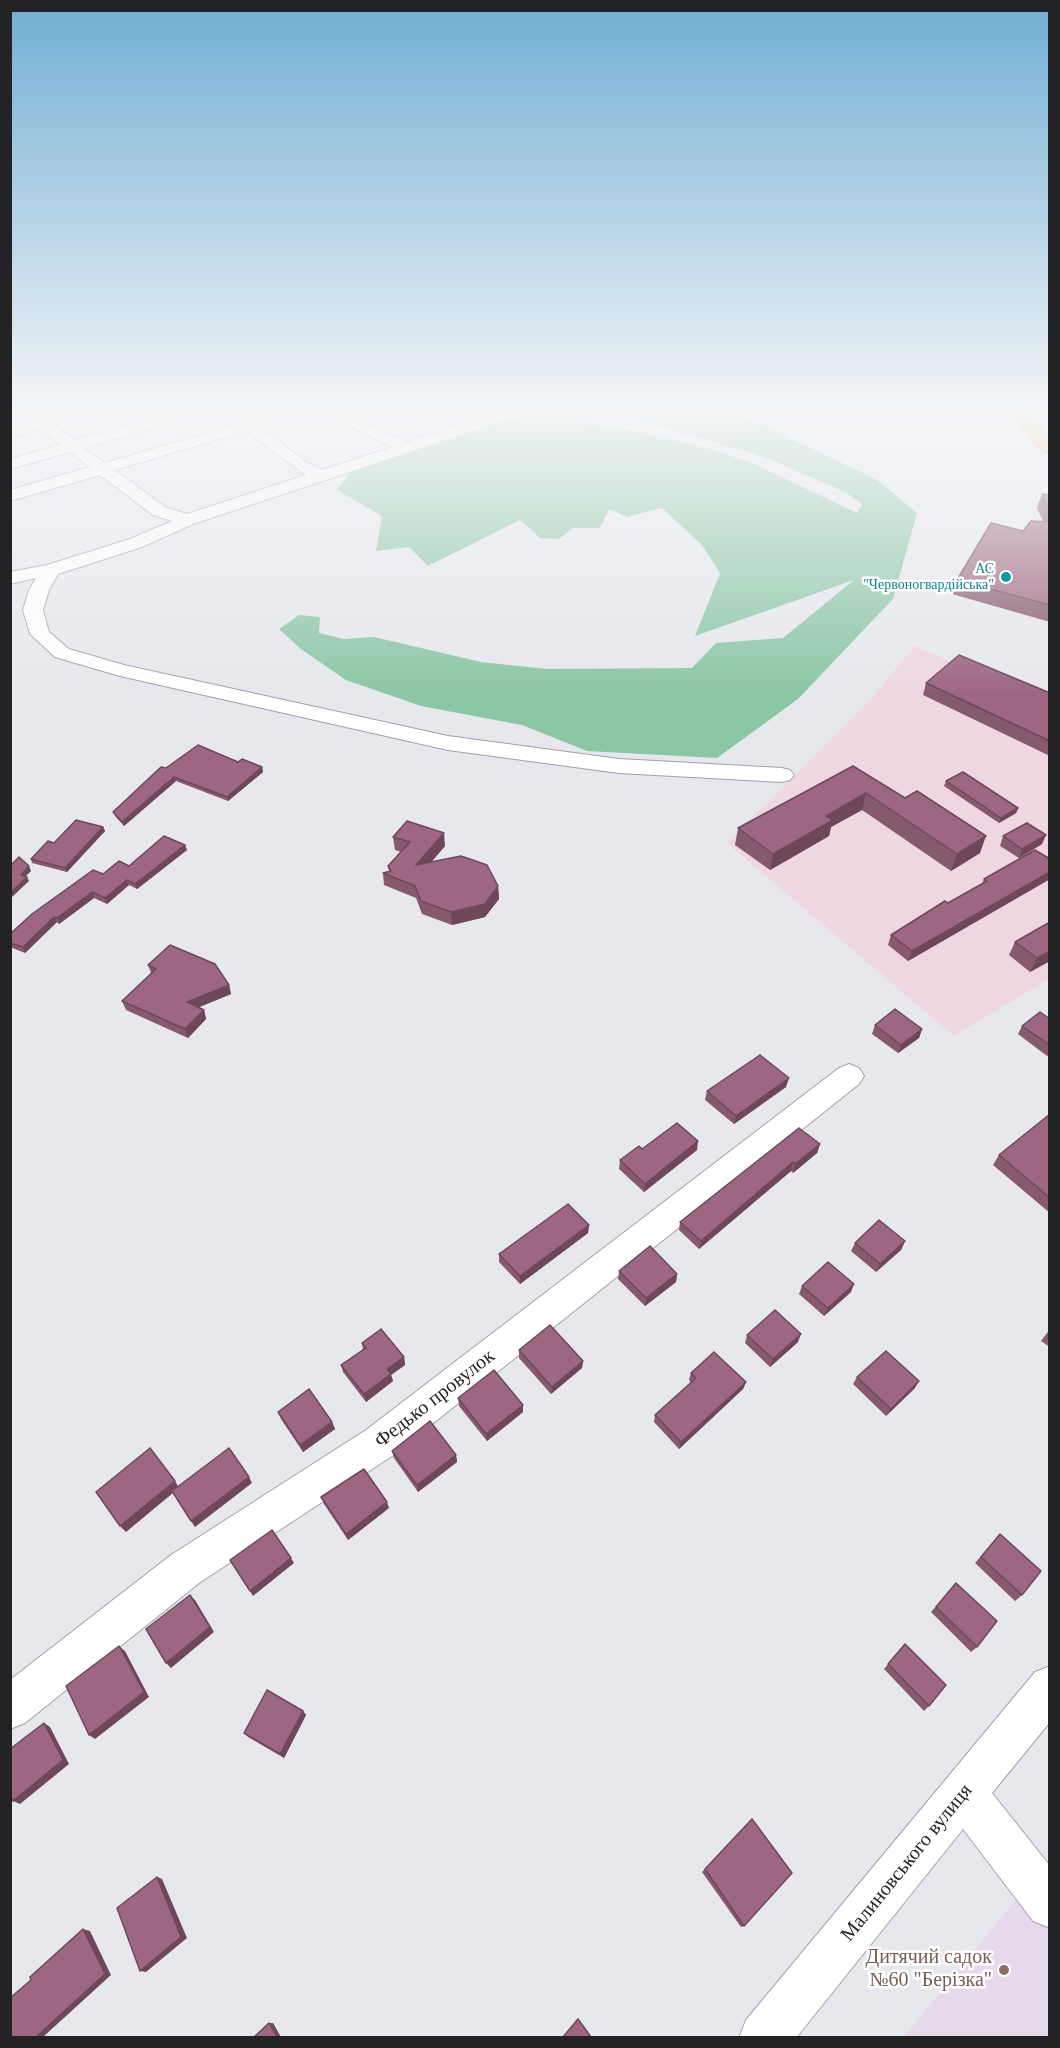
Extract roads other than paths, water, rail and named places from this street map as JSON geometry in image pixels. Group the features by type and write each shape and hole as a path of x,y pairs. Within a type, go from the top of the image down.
{"street":[{"path":"149,504 159,511 187,519"},
{"path":"10,578 51,570 136,543 166,531 187,519 235,504"},
{"path":"51,570 39,590 33,610 40,634 62,653 120,670 448,743 619,766 782,776"},
{"name":"Федько провулок","path":"10,1708 185,1569 379,1443 849,1076"},
{"name":"Малиновського вулиця","path":"764,2037 1050,1687"},
{"path":"964,1794 1050,1904"}],"place":[{"name":"АС \"Червоногвардійська\"","path":"1006,577"},
{"name":"Дитячий садок №60 \"Берізка\"","path":"1004,1970"}]}
